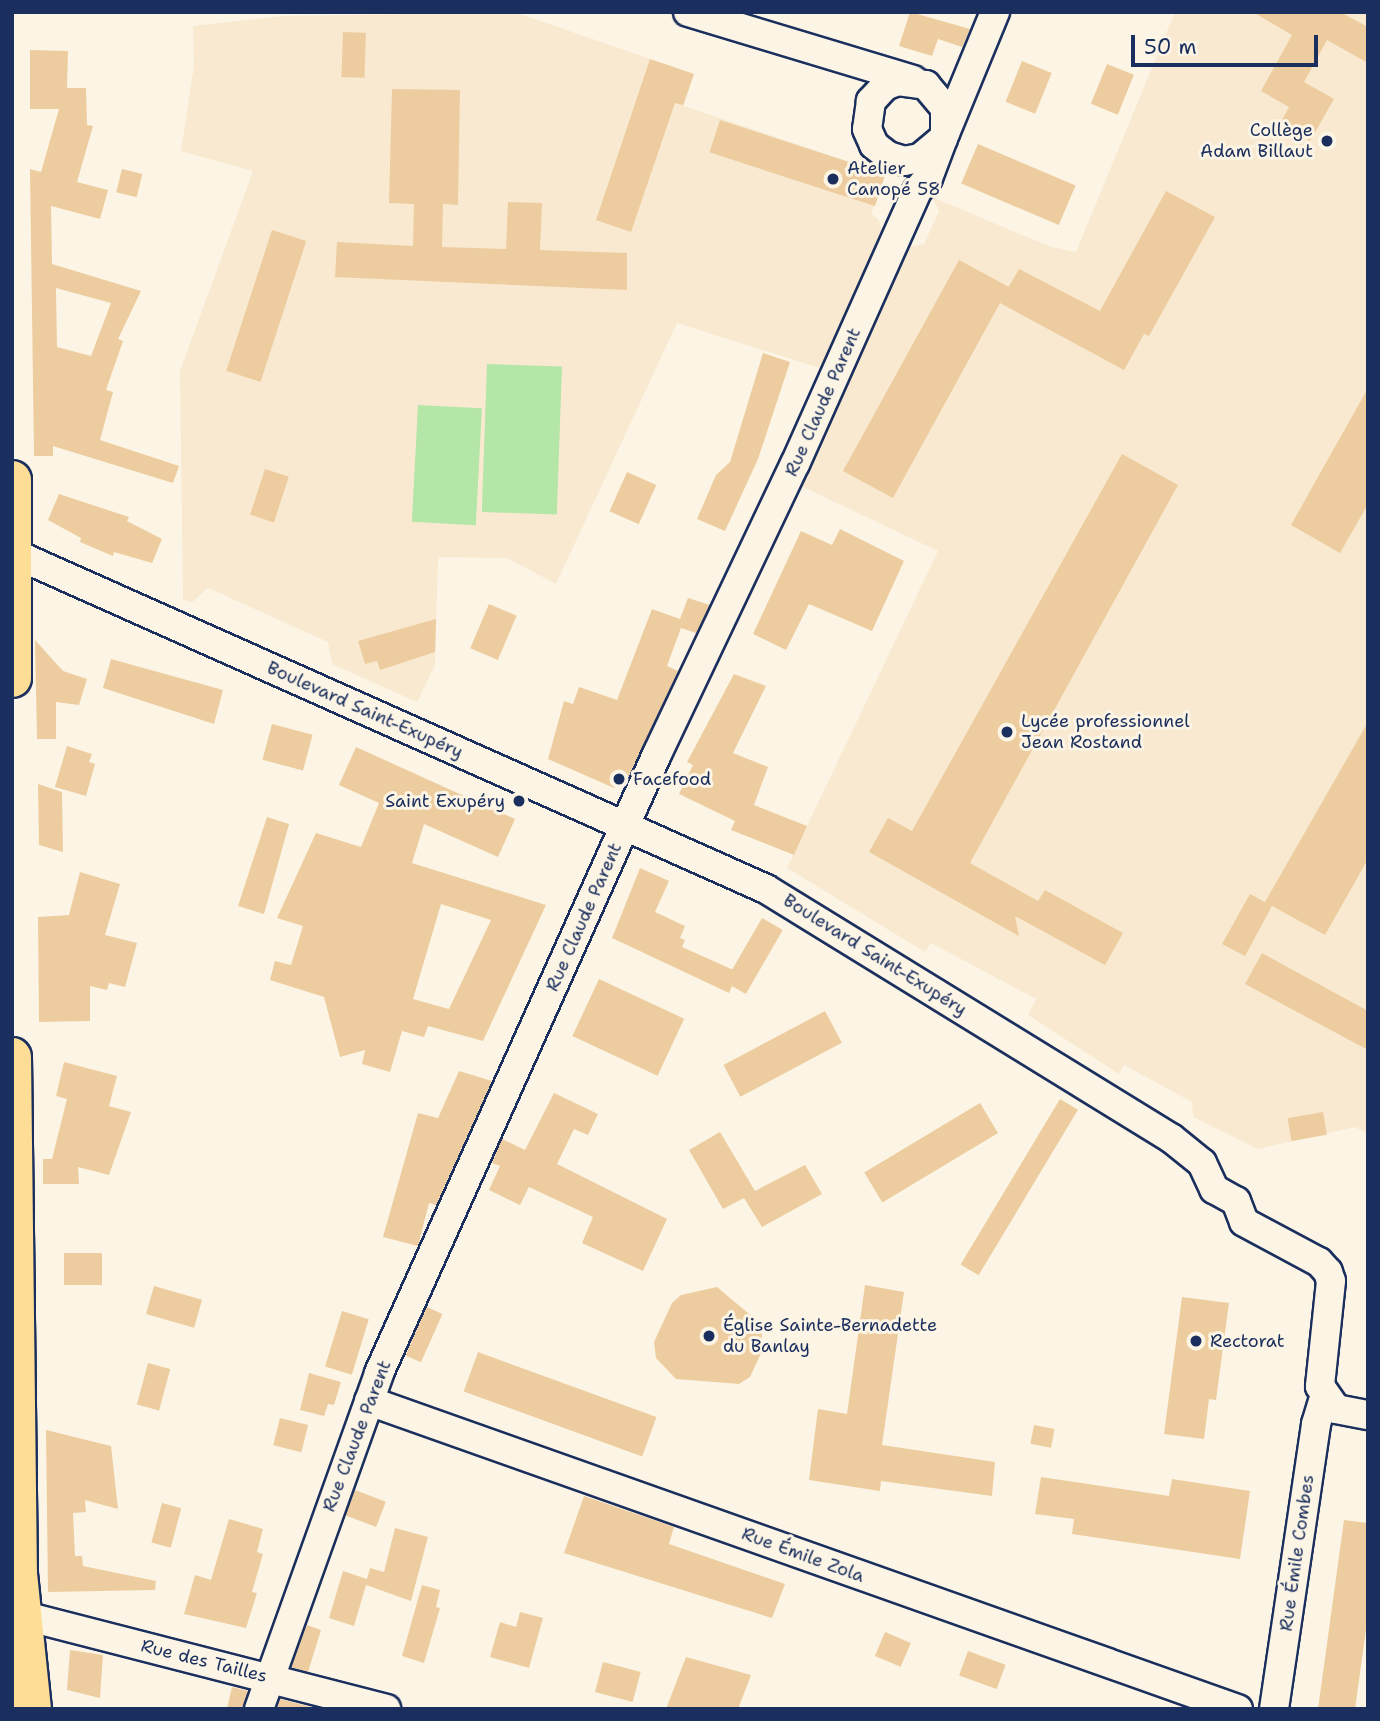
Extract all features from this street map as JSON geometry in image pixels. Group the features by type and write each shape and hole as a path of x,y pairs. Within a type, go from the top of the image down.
{"main road":[{"path":"12,480 12,678"},
{"path":"12,1057 21,1615 32,1709"}],"street":[{"path":"688,12 815,53 865,63 925,86 945,108 944,136 920,158 904,161 888,156 874,145 867,129 871,101 885,86 925,86"},
{"name":"Rue Claude Parent","path":"259,1709 369,1401 626,825 966,92 971,69 995,12"},
{"path":"815,53 854,81 871,101"},
{"name":"Rue Claude Parent","path":"925,86 957,87 971,69"},
{"name":"Boulevard Saint-Exupéry","path":"13,553 766,889 843,933 1171,1138 1202,1163 1214,1189 1236,1201 1244,1222 1319,1262 1328,1272 1331,1281 1320,1386 1324,1398"},
{"path":"1324,1398 1343,1412 1368,1415"},
{"name":"Rue Émile Combes","path":"1274,1709 1316,1424 1324,1398"},
{"name":"Rue Émile Zola","path":"369,1401 1238,1709"},
{"name":"Rue des Tailles","path":"21,1615 386,1709"}],"shaded area":[{"path":"1175,12 1368,12 1368,1134 1355,1127 1258,1149 1193,1117 1192,1102 1124,1065 1119,1074 1028,1015 1036,999 931,943 925,952 787,868 938,551 801,486 909,247 924,244 939,211 932,197 1051,247 1076,252"},
{"path":"517,13 694,74 684,106 885,174 871,214 879,220 882,232 820,368 677,323 556,584 507,558 438,557 435,665 417,702 332,664 328,642 208,588 191,603 183,599 180,371 253,171 181,151 194,66 193,26 283,16"}],"green space":[{"path":"487,364 562,367 557,515 482,512"},
{"path":"418,405 482,408 476,525 412,522"}],"building":[{"path":"910,12 970,29 962,47 938,39 932,56 899,46"},
{"path":"1253,12 1340,12 1368,27 1368,63 1327,40 1304,82 1334,99 1310,141 1280,124 1289,107 1261,91 1292,35"},
{"path":"343,32 366,33 364,78 341,77"},
{"path":"30,50 68,51 67,88 86,88 87,125 93,126 77,182 108,190 100,219 51,206 52,264 141,291 118,339 123,341 106,390 113,392 100,440 179,466 173,483 53,446 53,456 34,456 30,169 41,172 59,109 30,109","holes":["56,288 111,303 91,356 57,347"]},
{"path":"650,59 694,74 683,105 675,103 631,232 596,220"},
{"path":"1022,61 1052,73 1035,114 1006,102"},
{"path":"1107,64 1134,75 1118,115 1091,104"},
{"path":"392,89 460,90 458,205 443,204 442,247 506,249 508,202 542,203 540,250 627,253 627,290 335,277 337,242 413,246 414,204 389,203"},
{"path":"720,120 885,174 875,206 709,152"},
{"path":"978,144 1076,185 1059,225 961,184"},
{"path":"122,169 142,174 137,197 116,192"},
{"path":"1166,191 1215,217 1149,336 1144,334 1124,370 1000,303 893,498 843,471 959,260 1009,287 1019,269 1100,311"},
{"path":"272,230 306,241 261,382 226,371"},
{"path":"763,353 790,362 758,459 725,531 697,519 716,475 730,462"},
{"path":"1368,388 1368,504 1340,553 1291,525"},
{"path":"1122,454 1178,485 970,863 1038,901 1045,890 1123,933 1105,965 1015,916 1019,936 869,852 888,818 912,831"},
{"path":"265,469 289,477 274,522 250,515"},
{"path":"627,472 656,485 639,524 610,511"},
{"path":"59,494 129,517 127,521 162,539 152,563 114,552 113,556 80,542 81,538 48,520"},
{"path":"840,529 904,561 872,631 809,604 786,650 753,634 801,531 832,545"},
{"path":"688,598 710,605 696,633 681,628 667,666 678,671 626,782 614,788 548,759 564,701 573,704 579,687 617,700 652,609 680,619"},
{"path":"489,604 517,616 498,660 470,648"},
{"path":"436,619 435,652 380,670 377,661 365,664 358,641"},
{"path":"35,640 63,671 87,679 79,705 56,702 56,739 37,739"},
{"path":"111,659 223,690 214,724 103,688"},
{"path":"734,674 766,686 733,753 768,767 754,805 807,826 794,855 731,830 735,821 679,794 693,765 687,762"},
{"path":"1368,722 1368,859 1325,935 1272,906 1245,956 1222,944 1250,894 1265,902"},
{"path":"272,724 313,735 303,771 262,760"},
{"path":"67,746 92,754 89,762 95,764 86,796 55,787"},
{"path":"356,747 515,819 498,857 424,824 412,863 546,905 483,1041 428,1026 424,1037 402,1031 390,1072 362,1064 365,1050 340,1057 324,997 270,980 275,961 291,965 303,926 277,918 316,833 361,847 379,803 339,785","holes":["441,904 491,920 449,1009 413,999"]},
{"path":"38,784 62,792 63,852 39,845"},
{"path":"267,817 289,824 264,914 238,906"},
{"path":"640,868 669,881 655,912 685,926 680,938 685,940 682,947 738,972 729,993 612,938"},
{"path":"80,872 120,884 105,935 137,943 125,987 109,983 107,990 90,986 90,1021 39,1022 38,917 69,915"},
{"path":"762,918 783,930 746,994 725,982"},
{"path":"1262,953 1368,1011 1368,1050 1245,984"},
{"path":"599,979 684,1019 658,1076 572,1036"},
{"path":"825,1011 842,1043 740,1097 723,1065"},
{"path":"64,1062 117,1076 109,1106 131,1112 109,1175 78,1167 79,1184 43,1184 43,1159 52,1159 67,1099 56,1096"},
{"path":"459,1071 492,1081 436,1205 429,1203 418,1246 383,1237 418,1113 438,1118"},
{"path":"554,1093 598,1114 588,1135 574,1129 557,1164 667,1219 643,1271 582,1243 593,1217 529,1187 520,1205 489,1190 500,1166 492,1163 502,1139 525,1150"},
{"path":"1060,1099 1078,1110 979,1275 961,1264"},
{"path":"980,1103 998,1133 882,1203 864,1173"},
{"path":"1323,1112 1327,1135 1292,1141 1288,1118"},
{"path":"720,1132 755,1191 805,1165 822,1194 762,1227 744,1198 723,1209 689,1150"},
{"path":"64,1253 102,1253 102,1285 64,1285"},
{"path":"865,1285 904,1292 882,1445 995,1462 992,1496 881,1481 880,1491 809,1480 818,1409 847,1414"},
{"path":"154,1286 202,1300 194,1328 146,1314"},
{"name":"Église Sainte-Bernadette du Banlay","path":"717,1287 761,1324 763,1349 750,1377 739,1384 676,1379 656,1358 654,1342 672,1303 681,1295"},
{"name":"Rectorat","path":"1182,1297 1229,1303 1216,1400 1209,1399 1204,1439 1164,1434"},
{"path":"427,1307 443,1314 421,1362 405,1355"},
{"path":"342,1311 369,1319 352,1375 325,1366"},
{"path":"478,1352 657,1417 642,1456 464,1391"},
{"path":"148,1363 170,1369 159,1410 137,1405"},
{"path":"309,1373 341,1382 334,1405 328,1404 324,1416 300,1410"},
{"path":"280,1418 308,1425 301,1452 273,1445"},
{"path":"1034,1425 1055,1429 1051,1448 1030,1444"},
{"path":"46,1430 111,1446 118,1509 85,1500 86,1512 73,1513 75,1556 82,1556 83,1566 156,1581 155,1590 48,1592"},
{"path":"1041,1477 1169,1496 1172,1479 1250,1491 1240,1559 1072,1534 1074,1519 1035,1514"},
{"path":"355,1490 386,1502 376,1527 345,1515"},
{"path":"584,1496 674,1527 669,1544 785,1584 772,1618 564,1553"},
{"path":"162,1503 181,1508 171,1548 151,1543"},
{"path":"229,1519 263,1529 257,1552 263,1554 252,1592 257,1593 246,1628 184,1614 195,1575 211,1580"},
{"path":"1344,1520 1368,1523 1368,1615 1355,1709 1318,1709"},
{"path":"395,1528 428,1537 411,1601 366,1585 354,1626 329,1618 343,1571 367,1579 370,1568 384,1572"},
{"path":"422,1585 440,1590 436,1607 440,1608 424,1663 402,1656"},
{"path":"520,1612 543,1618 529,1668 490,1657 500,1622 516,1627"},
{"path":"307,1625 321,1630 308,1672 291,1667"},
{"path":"885,1632 911,1643 901,1667 875,1656"},
{"path":"70,1650 103,1655 100,1698 67,1690"},
{"path":"968,1651 1006,1665 997,1689 959,1675"},
{"path":"686,1657 751,1675 738,1709 666,1709"},
{"path":"603,1662 641,1672 633,1702 595,1692"},
{"path":"232,1687 248,1691 243,1709 227,1709"},
{"path":"280,1699 311,1707 277,1709"}],"place":[{"name":"Collège Adam Billaut","path":"1327,141"},
{"name":"Atelier Canopé 58","path":"833,179"},
{"name":"Lycée professionnel Jean Rostand","path":"1007,732"},
{"name":"Facefood","path":"619,779"},
{"name":"Saint Exupéry","path":"519,801"},
{"name":"Église Sainte-Bernadette du Banlay","path":"709,1336"},
{"name":"Rectorat","path":"1196,1341"}]}
